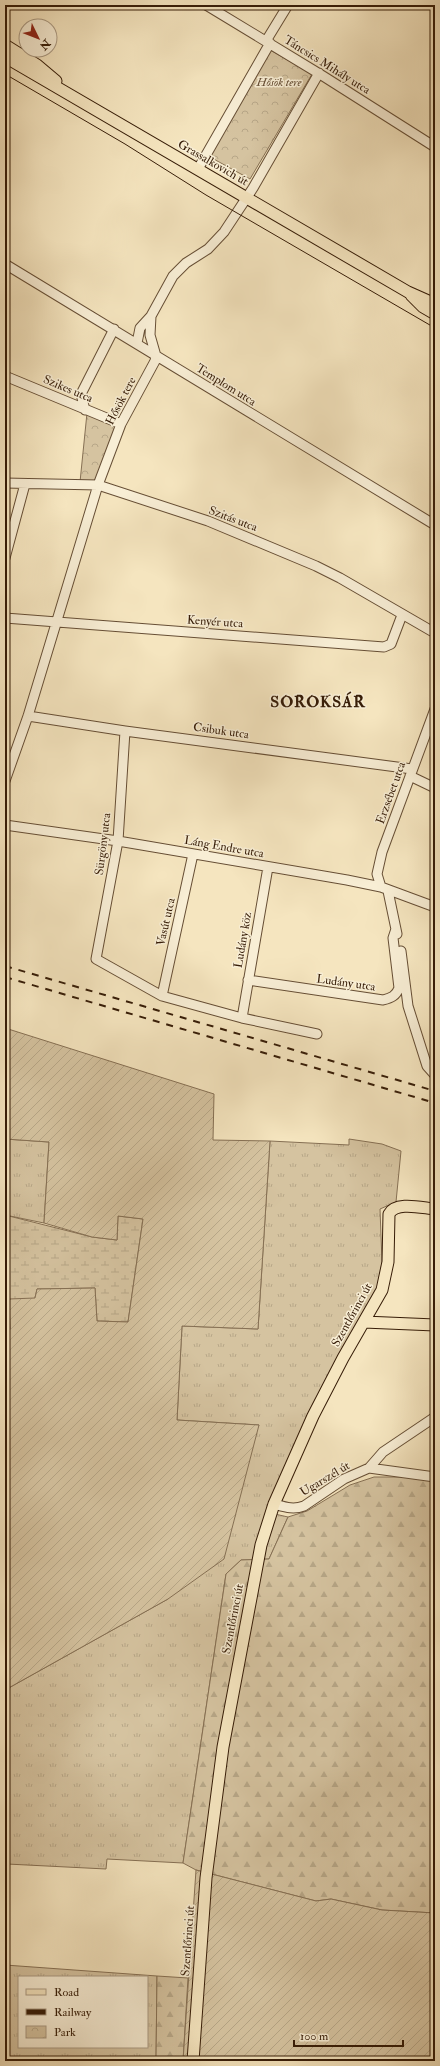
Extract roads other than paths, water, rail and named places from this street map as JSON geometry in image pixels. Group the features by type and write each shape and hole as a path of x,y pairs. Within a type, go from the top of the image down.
{"main road":[{"path":"5,45 37,65 74,97"},
{"name":"Grassalkovich út","path":"5,57 408,292 435,304"},
{"path":"5,65 35,81 74,97"},
{"name":"Grassalkovich út","path":"408,292 423,307 435,314"},
{"name":"Szentlőrinci út","path":"193,2061 206,1878 223,1747 260,1553 274,1504 312,1416 382,1290 386,1275 389,1214 392,1209 398,1206 435,1209"},
{"path":"364,1322 435,1325"}],"street":[{"name":"Táncsics Mihály utca","path":"206,5 319,73 435,147"},
{"path":"198,169 288,5"},
{"path":"137,343 140,328 151,316 173,276 186,263 216,242 246,197 319,73"},
{"name":"Templom utca","path":"5,264 435,525"},
{"path":"151,316 150,335 156,356"},
{"path":"85,410 80,394 114,329"},
{"name":"Hősök tere","path":"5,781 7,770 28,716 98,485 121,424 156,356"},
{"name":"Szikes utca","path":"5,376 121,424"},
{"name":"Szitás utca","path":"5,483 98,485 208,521 301,559 340,578 435,633"},
{"path":"5,558 25,484"},
{"name":"Kenyér utca","path":"5,618 384,648 391,644 402,615"},
{"name":"Erzsébet utca","path":"435,709 382,852 377,874 384,889 396,929 408,1006 428,1066 435,1075"},
{"name":"Csibuk utca","path":"28,716 411,772 435,788"},
{"name":"Sürgöny utca","path":"125,730 118,841 96,959 162,996"},
{"name":"Láng Endre utca","path":"5,825 118,841 384,889 435,907"},
{"name":"Vasút utca","path":"162,996 193,854"},
{"name":"Ludány köz","path":"242,1018 268,867"},
{"name":"Ludány utca","path":"248,980 383,1000 390,998 396,995 399,988 393,938 396,929"},
{"path":"162,996 242,1018 317,1034"},
{"path":"369,1468 383,1452 435,1417"},
{"name":"Ugarszél út","path":"274,1504 288,1508 304,1506 344,1479 369,1468 435,1476"}],"tram line":[{"path":"5,74 125,144 206,195 435,328"}],"railway":[{"path":"5,966 435,1091"},
{"path":"5,977 435,1103"}],"district":[{"name":"SOROKSÁR","path":"318,702"}]}
